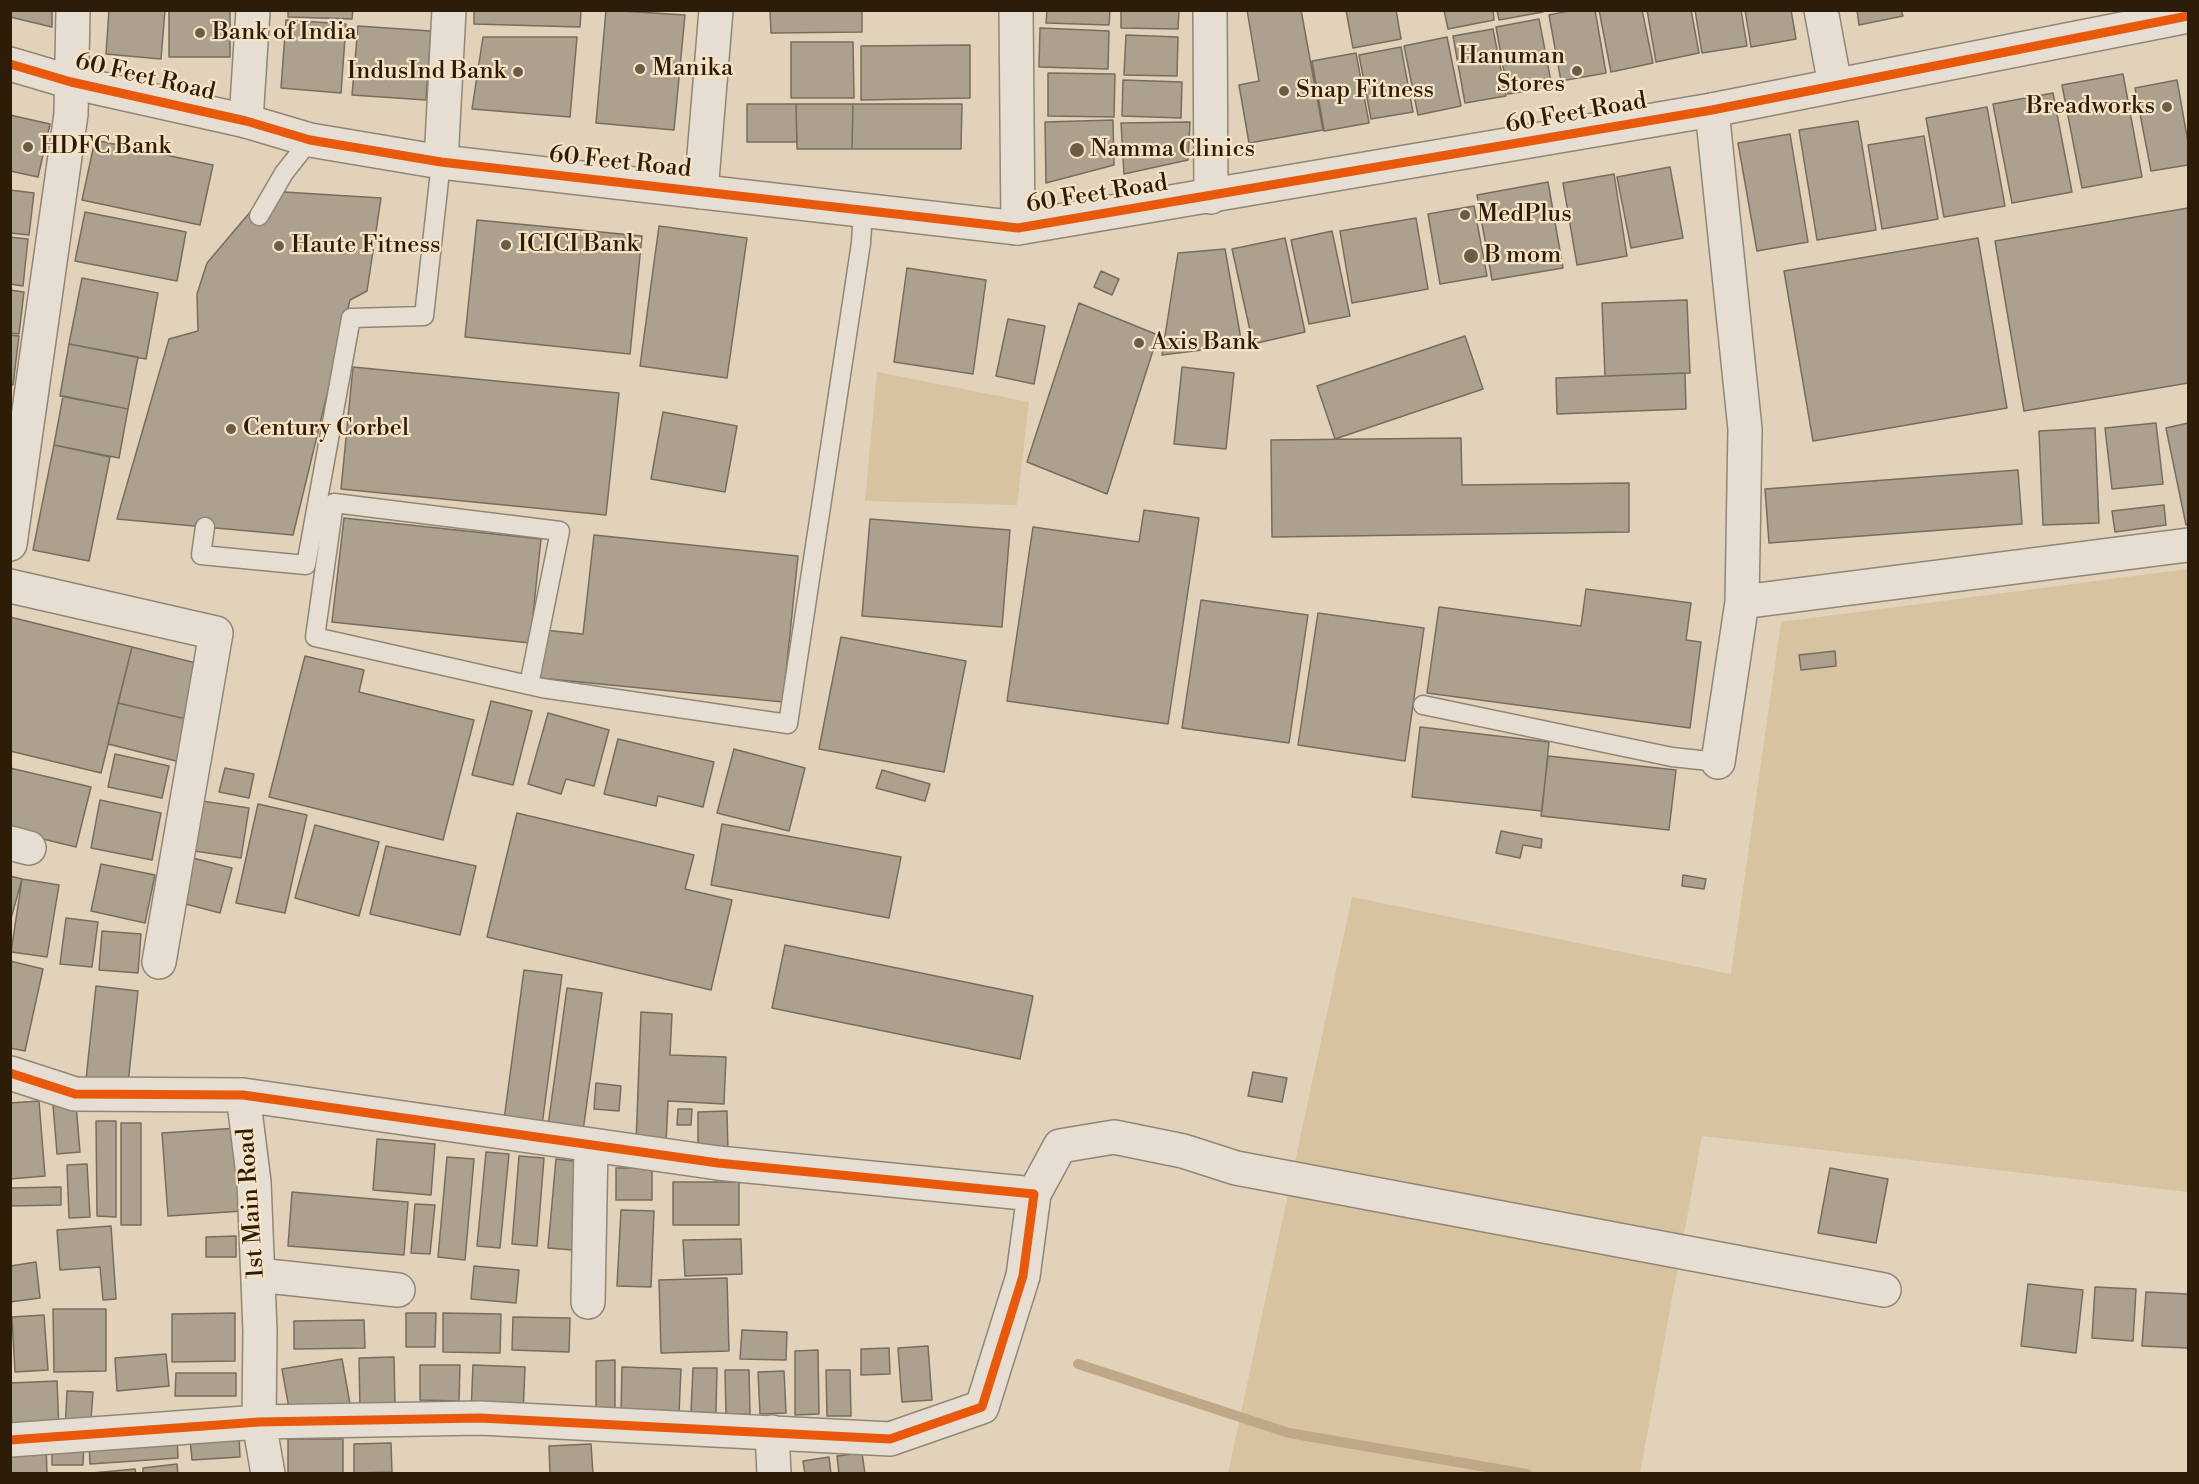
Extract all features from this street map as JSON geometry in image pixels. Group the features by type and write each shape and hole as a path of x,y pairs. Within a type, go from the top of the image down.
{"street":[{"path":"10,544 71,114 73,10"},
{"path":"246,121 253,10"},
{"path":"441,162 449,10"},
{"path":"701,192 716,10"},
{"path":"1016,10 1018,228"},
{"path":"1210,10 1211,197"},
{"path":"1821,10 1835,85"},
{"name":"60 Feet Road","path":"10,64 71,82 246,121 310,140 441,162 1018,228 1712,110 2188,16"},
{"path":"1712,110 1745,429 1742,602 1718,762"},
{"path":"1742,602 2188,545"},
{"path":"10,586 216,633 159,962"},
{"name":"1st Main Road","path":"10,1073 75,1094 243,1095 254,1182 258,1275 259,1422 268,1473"},
{"path":"243,1095 718,1163 1034,1194"},
{"path":"10,1440 259,1422 480,1418 891,1439 982,1407 1023,1276 1034,1194 1060,1146 1114,1137 1183,1151 1236,1168 1884,1290"},
{"path":"588,1302 591,1145"},
{"path":"258,1275 398,1290"},
{"path":"772,1432 774,1473"}],"lane":[{"path":"260,216 285,174 310,140"},
{"path":"205,527 201,555 306,565 351,318 424,316 441,162"},
{"path":"529,685 560,531 334,503 315,637 529,685 788,724 861,243 863,210"},
{"path":"1423,705 1672,757 1718,762"}],"shaded area":[{"path":"877,372 1029,402 1017,505 865,501"},
{"path":"2188,569 2188,1192 1702,1136 1640,1473 1228,1473 1352,897 1731,974 1781,622"}],"building":[{"path":"10,10 52,10 52,27 10,17"},
{"path":"109,10 165,10 161,59 106,54"},
{"path":"169,10 230,10 230,57 169,57"},
{"path":"288,10 353,10 352,19 288,17"},
{"path":"474,10 581,10 580,27 474,24"},
{"name":"Manika","path":"606,10 685,15 674,130 596,123"},
{"path":"770,10 862,10 862,32 771,33"},
{"path":"1047,10 1110,10 1109,25 1046,23"},
{"path":"1121,10 1179,10 1178,29 1121,28"},
{"path":"1247,10 1301,10 1323,130 1249,143 1239,85 1259,81"},
{"path":"1346,10 1396,10 1401,39 1353,48"},
{"path":"1444,10 1493,10 1494,20 1448,29"},
{"path":"1497,10 1542,10 1543,12 1499,20"},
{"path":"1574,10 1595,10 1606,73 1561,81 1549,15"},
{"path":"1599,10 1642,10 1653,63 1611,72"},
{"path":"1647,10 1691,10 1699,53 1656,62"},
{"path":"1695,10 1741,10 1747,46 1702,53"},
{"path":"1745,10 1791,10 1796,39 1751,47"},
{"path":"1857,10 1901,10 1903,16 1859,25"},
{"path":"1539,19 1552,87 1508,94 1496,27"},
{"path":"286,20 346,24 341,93 281,88"},
{"path":"358,26 431,31 426,100 352,95"},
{"path":"1040,28 1109,31 1108,69 1039,67"},
{"path":"1493,29 1506,96 1465,103 1453,36"},
{"path":"1126,35 1178,37 1177,76 1124,75"},
{"path":"483,37 577,37 570,117 472,109"},
{"path":"1447,37 1461,106 1418,115 1404,46"},
{"path":"791,42 853,42 854,98 791,98"},
{"path":"970,45 970,98 861,100 861,46"},
{"path":"1401,47 1413,112 1371,119 1359,55"},
{"path":"1356,53 1369,123 1324,131 1312,61"},
{"path":"1048,73 1115,74 1114,117 1048,116"},
{"path":"2123,74 2142,177 2082,188 2062,85"},
{"path":"1123,80 1182,82 1181,118 1122,116"},
{"path":"2177,80 2188,142 2188,165 2151,171 2135,88"},
{"path":"2053,93 2072,192 2012,203 1993,104"},
{"path":"747,104 796,104 797,142 747,142"},
{"path":"796,104 853,104 852,149 797,149"},
{"path":"853,104 962,104 961,149 852,149"},
{"path":"1987,107 2005,206 1944,217 1926,118"},
{"name":"HDFC Bank","path":"10,115 50,124 38,177 10,171"},
{"path":"1113,120 1114,165 1046,183 1045,122"},
{"path":"1858,121 1876,230 1817,240 1799,130"},
{"path":"1190,122 1188,160 1124,174 1121,123"},
{"path":"1790,134 1808,242 1757,251 1738,143"},
{"path":"1924,136 1938,219 1882,229 1868,145"},
{"path":"95,140 213,165 200,225 82,200"},
{"path":"1670,167 1683,238 1631,248 1617,177"},
{"path":"1614,174 1627,256 1577,265 1563,183"},
{"path":"1548,182 1563,268 1492,280 1477,195"},
{"path":"10,190 34,193 29,235 10,233"},
{"name":"Century Corbel","path":"268,191 381,198 367,291 350,300 293,535 117,519 169,339 198,331 197,294 207,263"},
{"path":"1474,206 1487,276 1440,284 1428,214"},
{"path":"2188,208 2188,383 2024,411 1995,241"},
{"path":"85,212 186,232 177,281 75,261"},
{"path":"1416,218 1428,289 1352,303 1340,231"},
{"path":"477,220 642,236 630,354 465,337"},
{"path":"659,226 747,238 727,378 640,366"},
{"path":"1332,231 1350,316 1309,324 1291,240"},
{"path":"10,237 28,239 23,286 10,284"},
{"path":"1285,238 1305,332 1253,344 1232,249"},
{"path":"1978,238 2007,408 1813,441 1784,271"},
{"path":"1225,249 1242,345 1162,355 1178,253"},
{"path":"907,268 986,280 973,374 894,362"},
{"path":"1101,271 1119,279 1112,295 1094,287"},
{"path":"82,278 158,293 146,359 69,344"},
{"path":"10,290 24,292 19,334 10,333"},
{"path":"1687,300 1690,373 1605,376 1602,303"},
{"path":"1079,303 1158,335 1107,494 1027,462"},
{"path":"1008,319 1045,326 1034,384 996,376"},
{"path":"10,335 19,336 13,385 10,385"},
{"path":"1465,336 1483,389 1335,439 1317,386"},
{"path":"69,344 138,357 128,409 60,396"},
{"path":"353,367 619,393 606,515 341,489"},
{"path":"1182,367 1234,373 1226,449 1174,444"},
{"path":"1685,373 1686,409 1557,414 1556,378"},
{"path":"63,396 128,409 119,458 54,445"},
{"path":"663,412 737,426 725,492 651,479"},
{"path":"2156,423 2163,484 2112,489 2105,428"},
{"path":"2188,423 2188,524 2186,525 2166,428"},
{"path":"2095,428 2099,523 2043,525 2039,431"},
{"path":"1461,438 1462,485 1629,483 1629,532 1272,537 1271,440"},
{"path":"54,445 110,457 89,561 33,550"},
{"path":"2018,470 2022,524 1769,543 1765,489"},
{"path":"2164,505 2166,525 2115,532 2112,511"},
{"path":"1144,510 1199,518 1168,724 1007,701 1033,527 1139,542"},
{"path":"344,518 541,539 530,643 332,622"},
{"path":"870,519 1010,530 1002,627 862,616"},
{"path":"594,535 798,556 783,702 539,678 544,630 583,634"},
{"path":"1586,589 1691,603 1686,640 1701,642 1690,728 1427,693 1439,607 1581,626"},
{"path":"1201,600 1308,615 1289,743 1182,728"},
{"path":"1318,613 1424,628 1405,761 1298,745"},
{"path":"10,617 132,647 101,773 10,751"},
{"path":"841,637 966,661 944,772 819,749"},
{"path":"132,647 204,665 190,720 118,703"},
{"path":"1835,651 1836,666 1801,670 1799,655"},
{"path":"305,656 364,670 359,692 474,720 443,840 269,797"},
{"path":"491,701 532,711 513,785 472,775"},
{"path":"118,703 190,720 180,762 108,744"},
{"path":"548,713 609,730 594,786 566,779 561,794 528,784"},
{"path":"1420,727 1549,742 1542,811 1412,797"},
{"path":"618,739 714,762 703,807 658,796 656,806 604,794"},
{"path":"734,749 805,768 789,831 717,813"},
{"path":"115,754 169,766 162,798 108,787"},
{"path":"1548,756 1676,770 1669,830 1541,816"},
{"path":"10,768 91,787 76,847 10,831"},
{"path":"225,768 254,774 249,798 219,792"},
{"path":"882,770 930,784 925,801 876,788"},
{"path":"100,800 161,813 152,860 91,848"},
{"path":"195,800 249,808 241,858 188,850"},
{"path":"258,804 307,815 285,913 236,903"},
{"path":"517,813 694,855 685,889 732,900 711,990 487,937"},
{"path":"722,824 901,857 889,918 711,885"},
{"path":"315,825 379,842 359,916 295,898"},
{"path":"1501,831 1542,839 1541,848 1523,845 1520,858 1496,853"},
{"path":"386,846 476,866 460,935 370,914"},
{"path":"185,856 232,868 220,913 174,901"},
{"path":"101,864 155,875 145,923 91,911"},
{"path":"1683,875 1706,879 1704,889 1682,886"},
{"path":"10,876 22,879 10,922"},
{"path":"22,879 59,885 47,957 11,952"},
{"path":"66,918 98,922 92,967 60,964"},
{"path":"102,931 141,934 138,973 99,970"},
{"path":"785,945 1033,996 1020,1059 772,1008"},
{"path":"10,961 43,969 25,1051 10,1048"},
{"path":"524,970 562,975 542,1125 504,1120"},
{"path":"96,986 138,991 128,1083 86,1079"},
{"path":"567,988 602,993 583,1131 548,1126"},
{"path":"641,1012 672,1014 670,1055 726,1057 724,1104 668,1101 666,1144 636,1143"},
{"path":"1253,1072 1287,1078 1282,1102 1248,1096"},
{"path":"596,1083 621,1086 619,1111 594,1109"},
{"path":"39,1101 45,1176 10,1179 10,1103"},
{"path":"76,1104 80,1152 57,1154 53,1105"},
{"path":"678,1109 692,1109 691,1125 677,1125"},
{"path":"727,1111 728,1153 698,1154 698,1112"},
{"path":"96,1121 116,1121 116,1217 97,1216"},
{"path":"121,1123 141,1123 141,1225 121,1225"},
{"path":"238,1128 243,1211 168,1216 162,1133"},
{"path":"377,1139 435,1144 431,1195 373,1190"},
{"path":"486,1152 509,1154 500,1248 477,1246"},
{"path":"519,1156 544,1158 537,1246 512,1244"},
{"path":"447,1157 474,1159 465,1260 438,1257"},
{"path":"556,1159 582,1162 573,1250 548,1248"},
{"path":"87,1164 90,1217 69,1218 67,1165"},
{"path":"616,1168 652,1168 652,1200 616,1200"},
{"path":"1830,1168 1888,1179 1876,1243 1818,1233"},
{"path":"673,1182 739,1182 739,1225 673,1225"},
{"path":"61,1187 61,1205 10,1206 10,1188"},
{"path":"292,1192 408,1202 404,1255 288,1246"},
{"path":"415,1204 435,1205 430,1254 411,1253"},
{"path":"621,1210 654,1211 651,1287 617,1286"},
{"path":"111,1226 116,1299 103,1300 100,1267 60,1270 57,1230"},
{"path":"236,1236 236,1257 206,1257 206,1237"},
{"path":"741,1239 742,1274 685,1276 683,1240"},
{"path":"36,1262 40,1298 10,1302 10,1266"},
{"path":"474,1266 519,1270 516,1303 471,1299"},
{"path":"727,1278 729,1351 661,1353 659,1280"},
{"path":"2028,1284 2083,1290 2076,1353 2021,1346"},
{"path":"2095,1287 2136,1289 2133,1341 2092,1338"},
{"path":"2146,1292 2188,1294 2188,1348 2142,1346"},
{"path":"53,1309 106,1309 106,1371 54,1372"},
{"path":"235,1313 235,1361 172,1362 172,1314"},
{"path":"406,1313 436,1313 435,1347 406,1347"},
{"path":"443,1313 501,1314 500,1353 443,1352"},
{"path":"44,1315 48,1370 15,1372 12,1317"},
{"path":"513,1317 570,1318 569,1352 512,1350"},
{"path":"364,1320 365,1348 294,1349 294,1321"},
{"path":"742,1330 787,1332 786,1360 740,1359"},
{"path":"928,1346 932,1400 902,1402 898,1348"},
{"path":"889,1348 890,1374 861,1375 861,1349"},
{"path":"818,1350 819,1414 795,1415 795,1351"},
{"path":"166,1354 169,1386 117,1391 115,1358"},
{"path":"394,1357 395,1407 360,1408 359,1358"},
{"path":"342,1359 350,1404 290,1414 282,1369"},
{"path":"615,1360 615,1415 596,1414 596,1361"},
{"path":"420,1365 460,1365 459,1401 420,1400"},
{"path":"473,1365 525,1367 523,1415 471,1413"},
{"path":"622,1367 681,1369 679,1414 621,1412"},
{"path":"693,1368 717,1368 716,1413 691,1412"},
{"path":"725,1370 749,1370 750,1414 726,1415"},
{"path":"826,1370 850,1370 851,1416 827,1416"},
{"path":"784,1371 786,1413 760,1414 758,1372"},
{"path":"176,1373 236,1373 236,1396 175,1396"},
{"path":"57,1381 59,1431 12,1433 10,1383"},
{"path":"67,1391 93,1392 90,1432 65,1431"},
{"path":"239,1435 240,1457 192,1460 190,1438"},
{"path":"177,1437 178,1458 90,1464 89,1443"},
{"path":"288,1439 343,1439 343,1474 288,1474"},
{"path":"52,1440 84,1440 83,1465 52,1465"},
{"path":"46,1443 47,1474 10,1474 10,1444"},
{"path":"391,1443 392,1472 354,1473 354,1444"},
{"path":"591,1444 593,1474 550,1474 549,1446"},
{"path":"862,1453 865,1474 839,1474 837,1456"},
{"path":"829,1457 831,1474 805,1474 803,1461"},
{"path":"177,1464 178,1474 143,1474 143,1468"},
{"path":"135,1469 136,1474 92,1474 92,1473"}],"waterway":[{"path":"1078,1364 1289,1433 1527,1474"}],"cycle path":[{"path":"10,64 71,82 246,121 310,140 441,162 1018,228 1712,110 2188,16"},
{"path":"10,1073 75,1094 243,1095 718,1163 1034,1194 1023,1276 982,1407 890,1439 480,1418 259,1422 10,1440"}],"place":[{"name":"Bank of India","path":"200,33"},
{"name":"Manika","path":"640,69"},
{"name":"Hanuman Stores","path":"1577,71"},
{"name":"IndusInd Bank","path":"518,72"},
{"name":"Snap Fitness","path":"1284,91"},
{"name":"Breadworks","path":"2167,107"},
{"name":"HDFC Bank","path":"28,147"},
{"name":"Namma Clinics","path":"1077,150"},
{"name":"MedPlus","path":"1465,215"},
{"name":"ICICI Bank","path":"506,245"},
{"name":"Haute Fitness","path":"279,246"},
{"name":"B mom","path":"1471,256"},
{"name":"Axis Bank","path":"1139,343"},
{"name":"Century Corbel","path":"231,429"}]}
